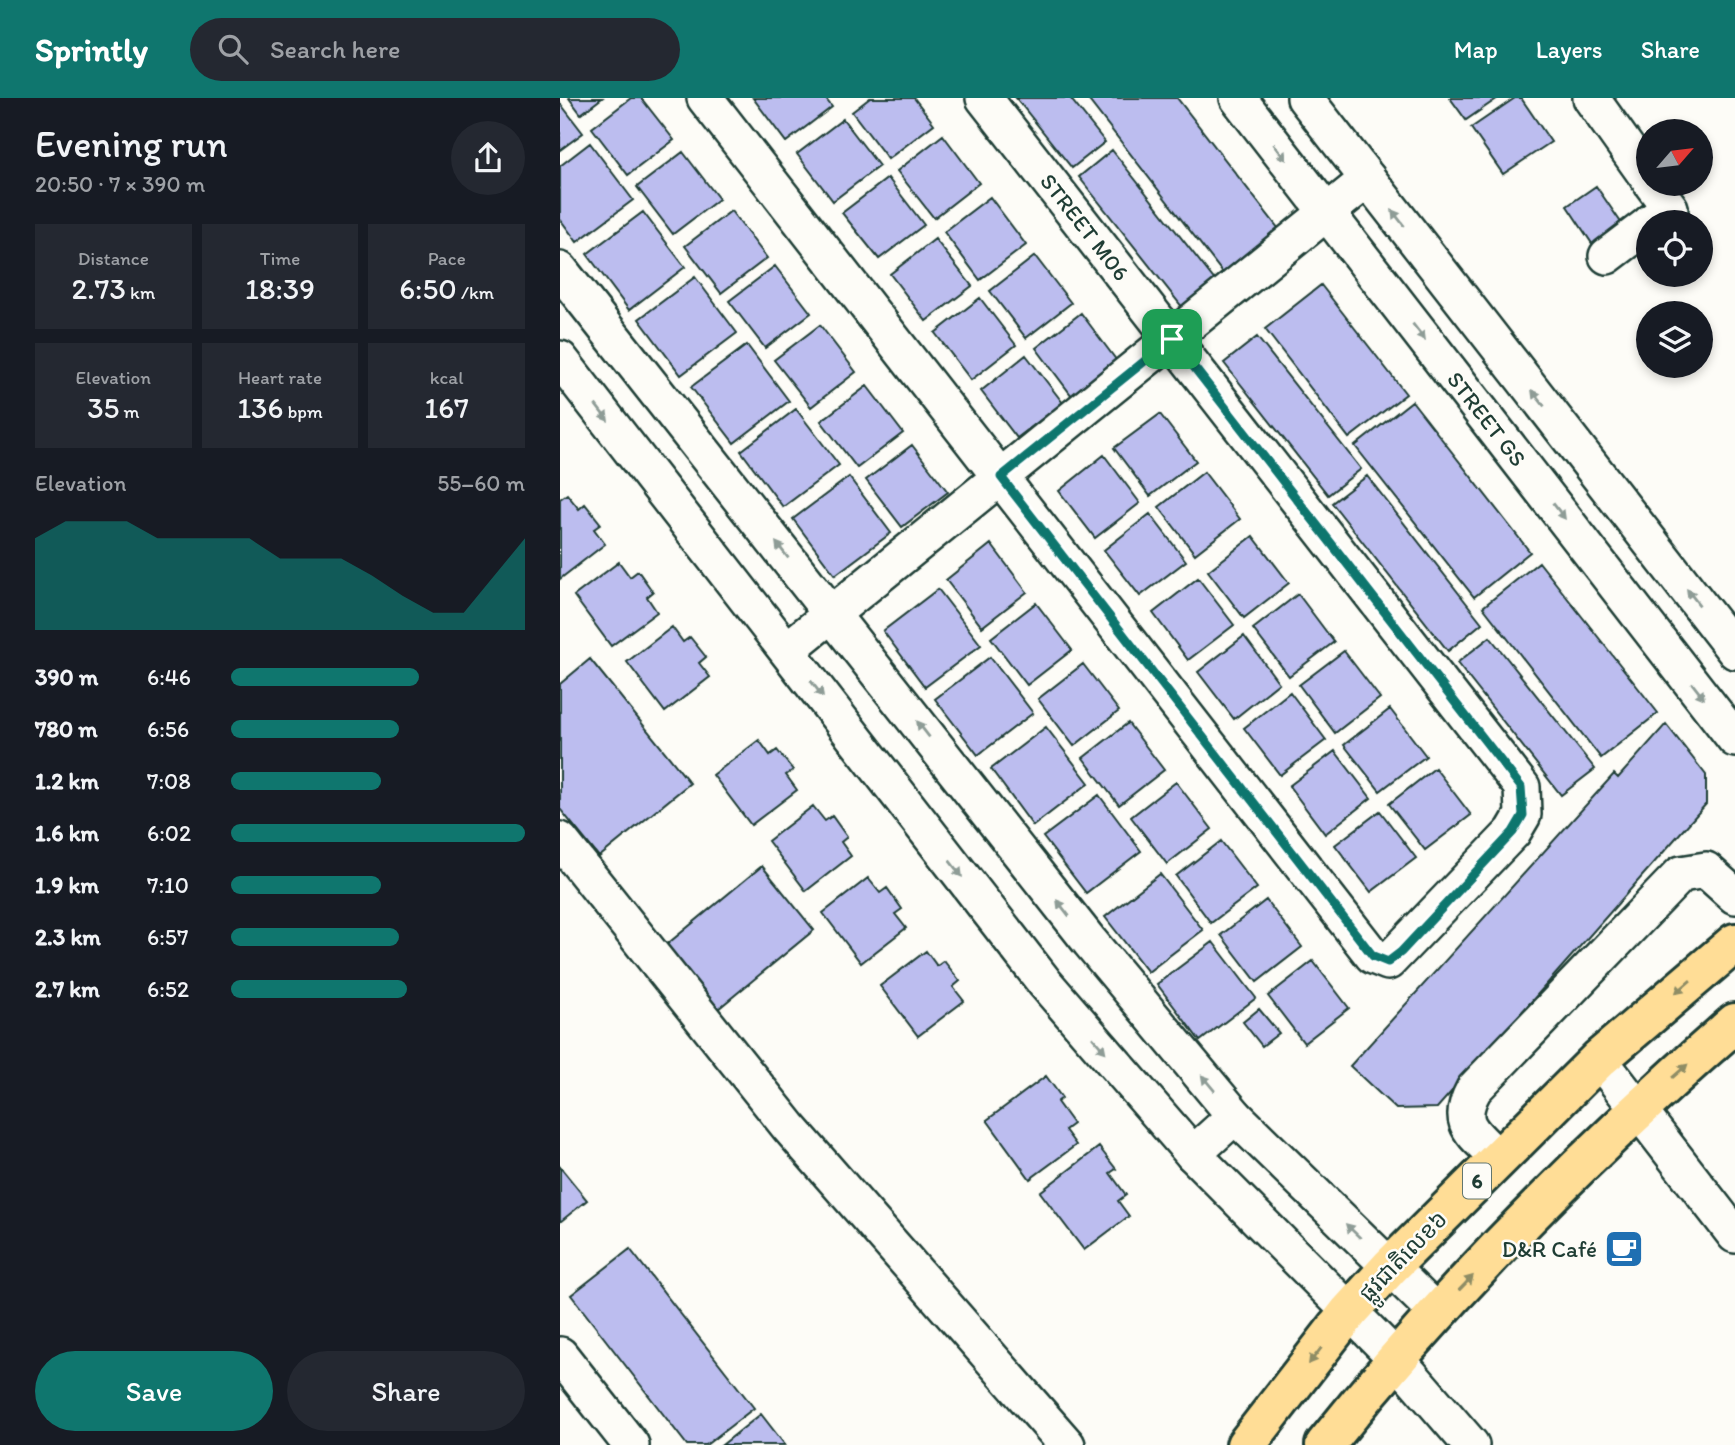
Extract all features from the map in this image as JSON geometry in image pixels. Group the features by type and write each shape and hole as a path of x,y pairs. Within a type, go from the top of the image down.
{"highway":[{"name":"ផ្លូវជាតិលេខ៦","path":"1246,1445 1349,1312 1390,1267 1599,1059 1735,943"},
{"path":"1325,1445 1395,1357 1437,1313 1637,1109 1735,1023"}],"street":[{"path":"705,98 1001,477"},
{"name":"STREET M06","path":"984,98 1521,787 1523,815 1513,832 1401,952 1388,962 1373,956 1001,477"},
{"name":"STREET GS","path":"1238,98 1735,738"},
{"path":"1305,98 1735,651"},
{"path":"1592,98 1636,161"},
{"path":"787,650 1368,179"},
{"path":"1662,196 1670,208 1667,210"},
{"path":"1607,256 1636,234"},
{"path":"560,270 1090,942 1236,1116 1437,1313"},
{"path":"560,359 1045,983 1194,1154 1395,1357 1471,1445"},
{"path":"1529,472 1571,440"},
{"path":"560,840 789,1127 1067,1445"},
{"path":"1499,1159 1466,1124 1464,1107 1474,1088 1681,873 1706,870 1735,896"},
{"path":"1599,1059 1735,1235"},
{"path":"1194,1154 1236,1116"},
{"path":"560,1355 631,1445"}],"building":[{"path":"569,98 602,98 581,114"},
{"path":"631,98 641,98 674,140 628,175 592,128"},
{"path":"753,98 825,98 832,107 786,142"},
{"path":"870,98 914,98 934,124 888,159 852,112"},
{"path":"1016,98 1070,98 1105,142 1072,168"},
{"path":"1087,98 1177,98 1282,233 1226,277"},
{"path":"1450,98 1498,98 1466,120"},
{"path":"1515,98 1521,98 1551,142 1503,174 1471,128"},
{"path":"560,103 583,133 560,150"},
{"path":"843,119 879,166 833,201 797,154"},
{"path":"943,135 979,183 934,218 897,171"},
{"path":"590,143 633,200 577,242 560,219 560,166"},
{"path":"1112,150 1216,282 1183,308 1079,177"},
{"path":"683,152 719,199 673,234 637,187"},
{"path":"888,178 924,225 879,259 842,213"},
{"path":"1596,186 1622,224 1593,245 1567,206"},
{"path":"990,197 1026,245 980,280 944,232"},
{"path":"731,211 767,258 721,293 685,246"},
{"path":"643,212 685,267 629,310 587,254"},
{"path":"935,239 972,286 926,321 890,274"},
{"path":"1035,256 1071,303 1026,338 990,291"},
{"path":"775,266 811,313 765,348 729,301"},
{"path":"695,277 737,333 681,375 639,319"},
{"path":"1321,285 1406,394 1349,438 1265,329"},
{"path":"980,298 1016,345 971,380 935,333"},
{"path":"1081,313 1117,361 1072,396 1036,348"},
{"path":"820,325 856,372 811,407 774,360"},
{"path":"1257,337 1361,469 1328,495 1224,363"},
{"path":"747,345 789,401 734,443 691,387"},
{"path":"1026,355 1063,403 1017,438 981,391"},
{"path":"867,386 903,433 857,468 821,421"},
{"path":"1412,401 1530,552 1474,597 1355,446"},
{"path":"796,409 839,465 783,507 741,451"},
{"path":"1160,414 1196,461 1150,496 1114,448"},
{"path":"912,445 948,492 902,527 866,480"},
{"path":"1104,455 1140,503 1095,538 1059,491"},
{"path":"1204,472 1240,519 1195,554 1159,507"},
{"path":"1367,476 1482,623 1448,651 1332,503"},
{"path":"849,477 891,533 835,575 793,519"},
{"path":"567,494 579,509 585,504 601,524 594,529 605,544 560,579 560,499"},
{"path":"1150,514 1186,561 1140,596 1104,550"},
{"path":"1253,536 1289,583 1244,618 1208,571"},
{"path":"991,544 1027,592 982,627 946,580"},
{"path":"619,562 630,577 638,571 653,592 647,597 657,612 611,646 574,596"},
{"path":"1539,562 1658,713 1601,758 1483,607"},
{"path":"1198,578 1234,625 1188,660 1153,613"},
{"path":"938,589 981,645 925,687 883,631"},
{"path":"1298,594 1334,642 1289,676 1253,629"},
{"path":"1036,603 1072,650 1027,685 991,638"},
{"path":"672,627 683,642 690,637 706,657 699,663 710,677 665,712 627,662"},
{"path":"1244,636 1279,683 1234,719 1198,672"},
{"path":"1490,637 1595,769 1561,795 1457,663"},
{"path":"1344,651 1380,698 1335,733 1299,685"},
{"path":"990,657 1033,713 978,755 935,699"},
{"path":"590,659 690,783 599,857 560,809 560,684"},
{"path":"1083,664 1119,711 1074,746 1038,699"},
{"path":"1290,692 1326,740 1280,775 1244,728"},
{"path":"1390,709 1426,756 1380,791 1344,745"},
{"path":"1128,723 1164,770 1119,805 1083,758"},
{"path":"1666,724 1706,775 1706,804 1437,1108 1396,1109 1350,1066 1614,774 1618,778"},
{"path":"1046,727 1089,783 1033,826 991,769"},
{"path":"759,740 770,755 777,750 793,770 786,775 797,790 751,825 713,775"},
{"path":"1335,751 1371,798 1325,834 1289,786"},
{"path":"1435,768 1471,815 1425,850 1389,804"},
{"path":"1176,782 1212,829 1167,864 1131,817"},
{"path":"1099,795 1141,851 1086,893 1043,837"},
{"path":"813,806 825,821 832,816 847,837 841,842 851,856 806,891 768,841"},
{"path":"1380,811 1416,858 1371,892 1335,845"},
{"path":"1221,841 1257,888 1211,923 1176,876"},
{"path":"762,866 814,930 718,1009 665,946"},
{"path":"1160,874 1203,930 1148,972 1105,917"},
{"path":"868,878 880,893 887,888 902,909 895,914 906,928 861,963 823,913"},
{"path":"1266,900 1302,947 1257,982 1221,935"},
{"path":"1213,942 1256,998 1200,1041 1157,984"},
{"path":"926,951 937,966 944,961 960,981 953,987 964,1001 918,1036 880,986"},
{"path":"1313,961 1349,1008 1304,1043 1268,996"},
{"path":"1259,1009 1279,1033 1262,1046 1243,1022"},
{"path":"1046,1076 1062,1098 1057,1102 1073,1124 1065,1130 1076,1145 1030,1179 987,1120"},
{"path":"1099,1147 1116,1169 1110,1173 1126,1195 1118,1201 1129,1216 1084,1250 1040,1192"},
{"path":"560,1167 587,1200 560,1222"},
{"path":"630,1249 754,1408 706,1445 687,1445 571,1295"},
{"path":"761,1414 785,1445 722,1445"}],"place":[{"name":"D&R Café","path":"1624,1249"}],"route":[{"path":"1172,339 1521,787 1523,815 1513,832 1401,952 1388,962 1373,956 1001,477 1172,339"}]}
